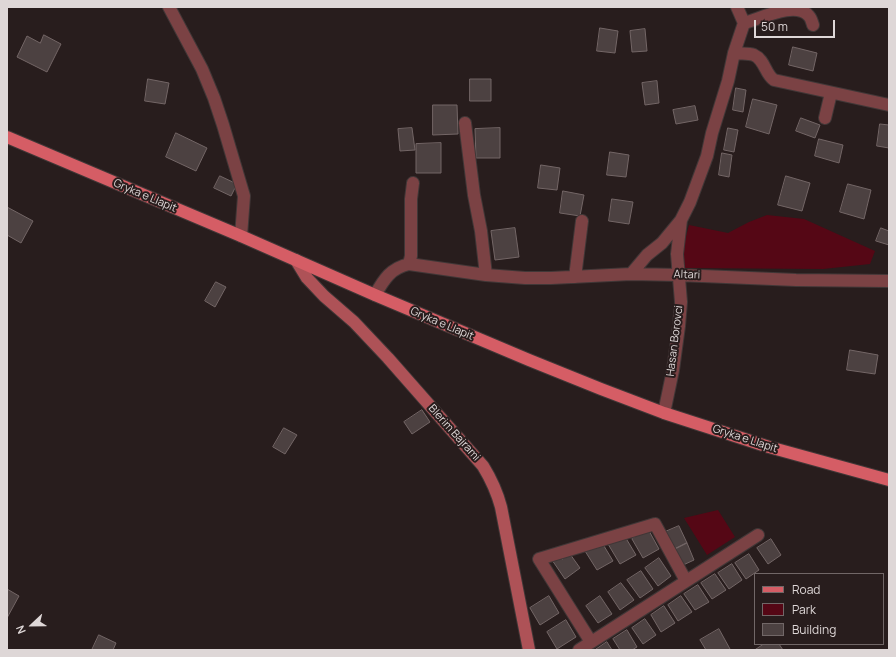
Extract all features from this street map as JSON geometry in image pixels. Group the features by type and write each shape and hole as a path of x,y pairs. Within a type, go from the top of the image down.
{"main road":[{"name":"Gryka e Llapit","path":"7,137 529,360 664,413 769,447 889,480"}],"street":[{"path":"169,7 202,69 223,125 244,196 241,236"},
{"path":"737,7 744,23 786,8 797,9 805,12 810,16 813,25"},
{"name":"Hasan Borovci","path":"630,274 647,255 662,243 681,220 700,178 728,81 734,52 744,23"},
{"path":"734,52 752,55 759,58 769,77 774,80 889,105"},
{"path":"825,118 831,93"},
{"path":"465,123 486,275"},
{"path":"375,295 390,273 401,266 409,264 411,256 411,199 413,183"},
{"name":"Hasan Borovci","path":"664,413 673,370 679,326 681,302 677,254 681,220"},
{"path":"575,277 582,221"},
{"name":"Blerim Bajrami","path":"296,260 307,278 324,296 354,322 388,358 464,444 490,476 497,491 501,507 529,650"},
{"name":"Altari","path":"409,264 486,275 525,278 630,274 796,280 889,281"},
{"path":"591,642 539,559 655,524 686,581"},
{"path":"579,650 758,535"}],"green space":[{"path":"767,215 804,219 875,251 870,264 823,269 684,268 683,248 689,225 728,233"},
{"path":"718,510 735,537 707,555 684,518"}],"building":[{"path":"600,28 618,31 615,53 597,51"},
{"path":"645,29 647,51 632,52 630,31"},
{"path":"44,35 61,44 47,72 17,57 27,36 40,43"},
{"path":"793,47 817,53 813,71 789,65"},
{"path":"148,79 169,83 165,104 145,101"},
{"path":"470,79 491,79 491,101 470,101"},
{"path":"657,81 659,103 645,105 642,83"},
{"path":"736,88 746,90 743,112 733,110"},
{"path":"753,99 777,105 769,134 746,127"},
{"path":"433,105 457,105 458,134 433,135"},
{"path":"695,106 698,120 676,124 673,110"},
{"path":"801,118 820,125 815,138 796,131"},
{"path":"880,124 889,125 889,148 877,146"},
{"path":"412,128 415,150 400,151 398,129"},
{"path":"500,128 500,158 476,158 475,129"},
{"path":"728,128 738,130 734,152 724,150"},
{"path":"176,133 207,148 196,171 166,157"},
{"path":"819,139 843,145 839,163 815,156"},
{"path":"441,143 441,173 416,173 416,144"},
{"path":"610,152 629,155 626,177 607,175"},
{"path":"722,153 732,155 729,177 719,175"},
{"path":"541,165 560,168 557,190 538,188"},
{"path":"220,176 237,184 231,196 214,188"},
{"path":"786,176 810,183 802,211 778,205"},
{"path":"848,184 871,190 864,219 840,212"},
{"path":"563,191 584,195 580,216 560,213"},
{"path":"612,199 633,202 629,224 609,221"},
{"path":"7,207 33,221 21,243 7,235"},
{"path":"515,228 519,257 495,260 491,231"},
{"path":"881,228 889,231 889,245 876,241"},
{"path":"216,282 226,287 215,307 205,301"},
{"path":"850,350 878,355 875,374 847,370"},
{"path":"422,410 430,422 412,434 404,422"},
{"path":"284,428 297,435 285,454 273,447"},
{"path":"679,526 687,543 673,550 665,532"},
{"path":"648,529 659,549 643,558 632,539"},
{"path":"624,535 636,555 620,564 608,544"},
{"path":"771,539 781,555 768,564 757,548"},
{"path":"601,541 613,561 597,570 585,551"},
{"path":"687,543 694,560 681,566 673,550"},
{"path":"570,554 580,568 565,579 552,560 559,555 562,559"},
{"path":"749,554 759,570 746,579 735,563"},
{"path":"659,558 671,576 658,586 645,568"},
{"path":"732,564 742,580 729,589 718,573"},
{"path":"641,571 653,589 640,598 627,580"},
{"path":"715,574 726,590 712,599 701,583"},
{"path":"621,583 634,600 620,610 608,592"},
{"path":"698,585 709,602 695,610 684,594"},
{"path":"7,589 19,596 7,618"},
{"path":"549,596 559,613 540,625 530,608"},
{"path":"600,596 612,614 598,623 586,606"},
{"path":"681,596 692,612 678,621 668,605"},
{"path":"664,606 675,623 661,632 651,615"},
{"path":"645,619 656,635 643,644 632,628"},
{"path":"566,620 576,637 557,649 547,632"},
{"path":"719,629 730,649 706,650 700,640"},
{"path":"627,630 637,647 632,650 620,650 613,639"},
{"path":"99,635 116,643 113,650 92,650"},
{"path":"607,642 612,650 595,650"},
{"path":"762,645 780,645 783,650 755,650"}]}
